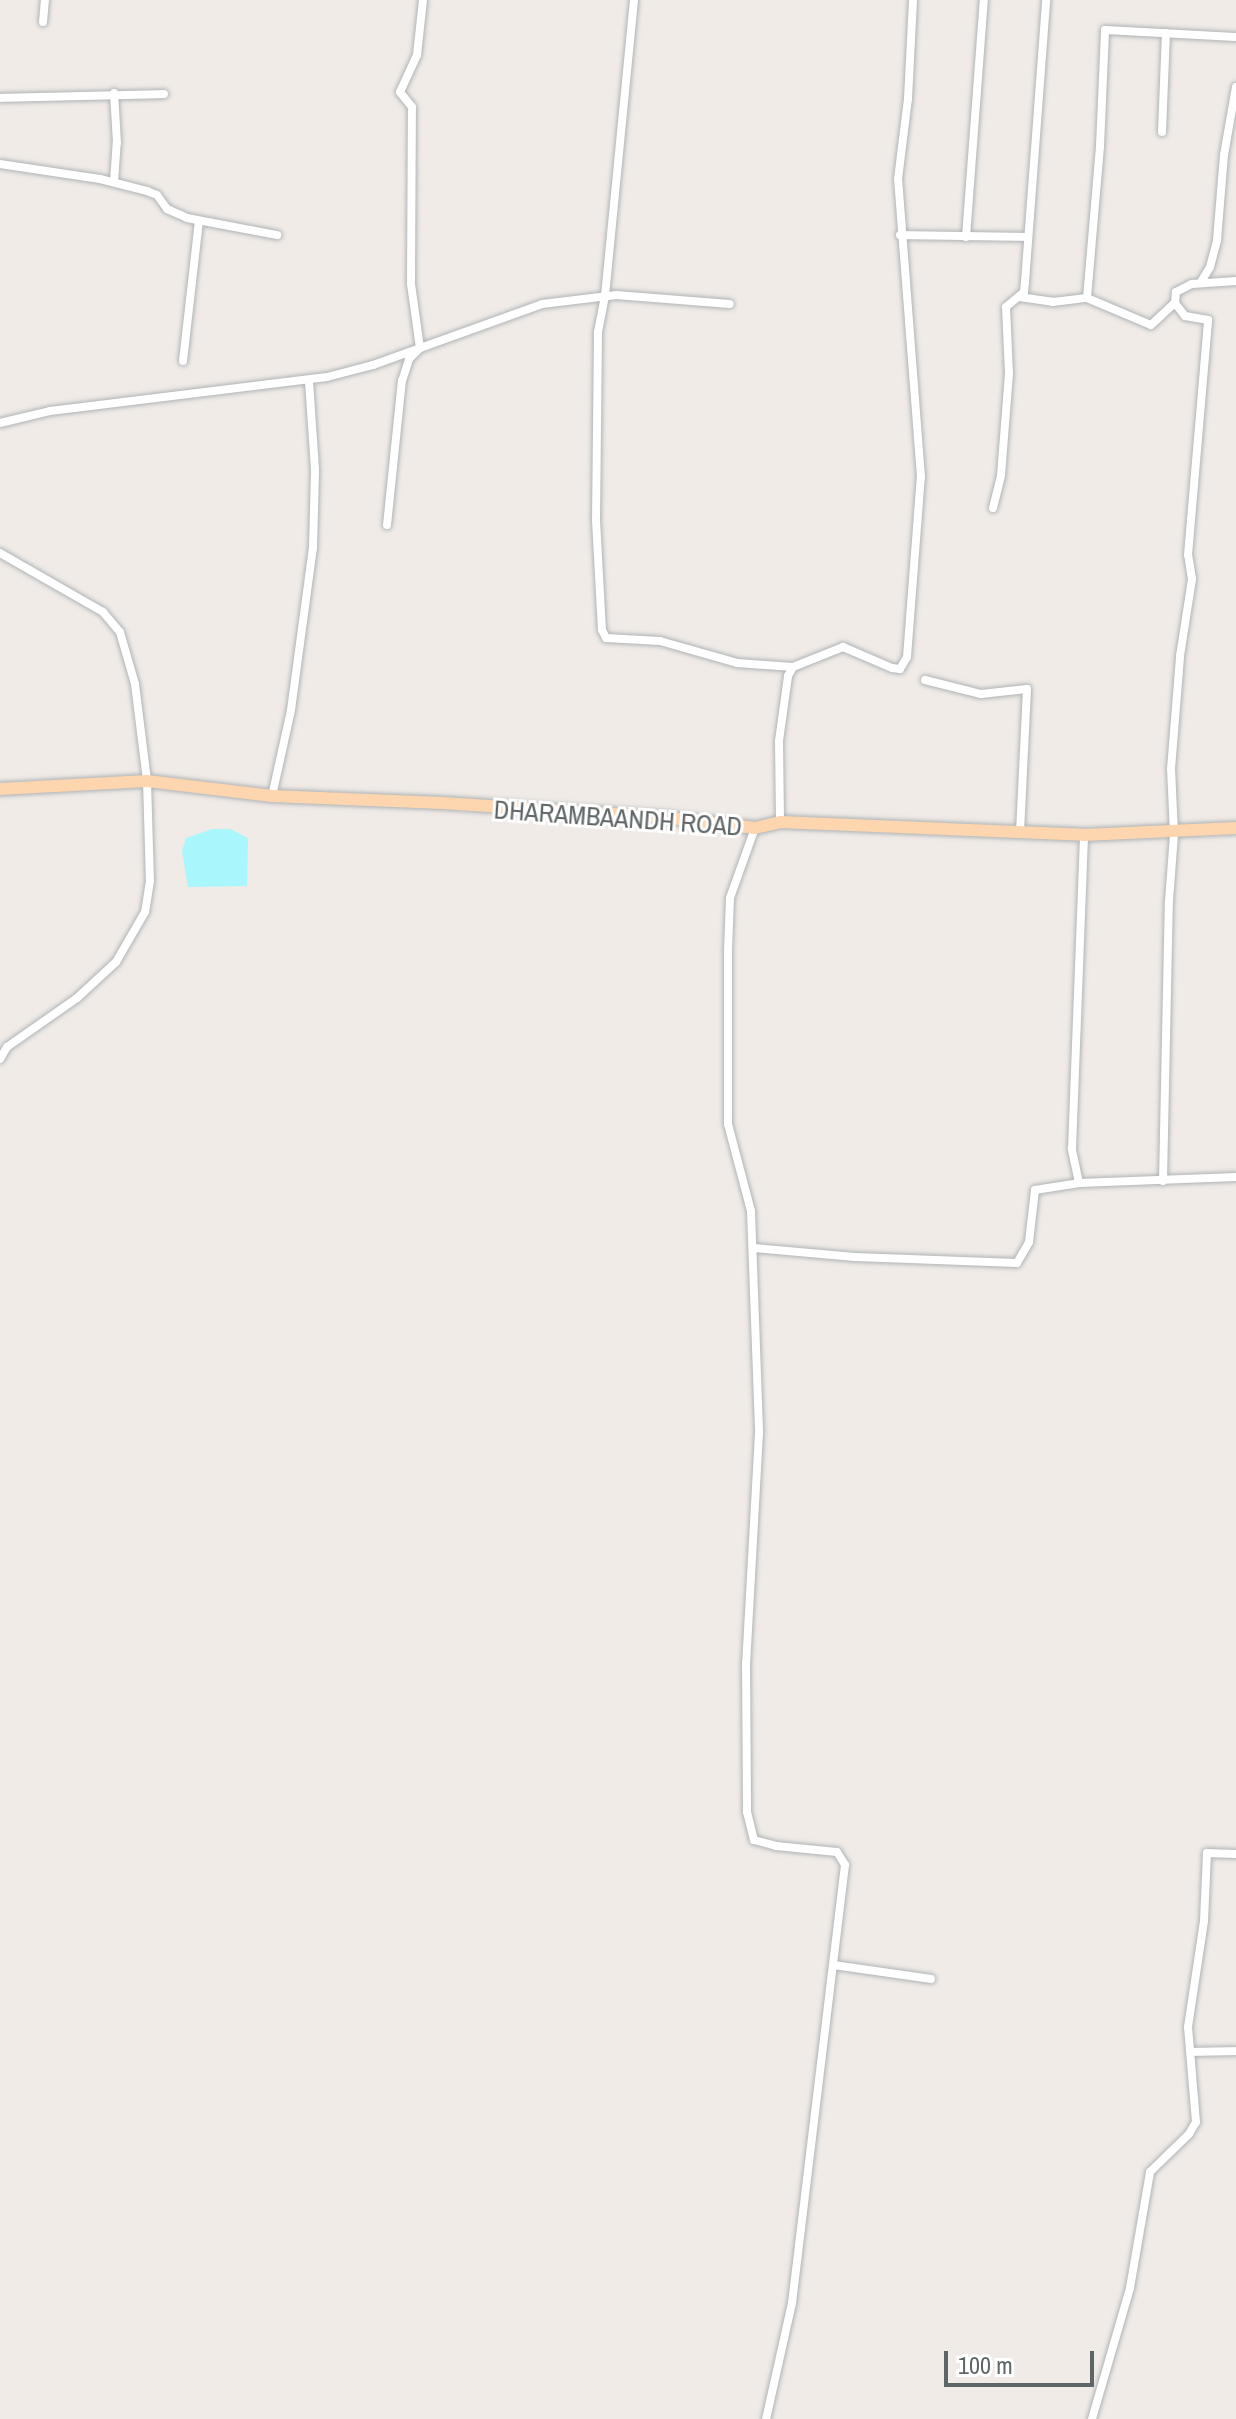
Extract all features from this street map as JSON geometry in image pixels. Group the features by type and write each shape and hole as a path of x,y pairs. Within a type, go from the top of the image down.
{"main road":[{"name":"DHARAMBAANDH ROAD","path":"0,789 147,781 272,796 671,818 755,828 780,822 1084,835 1174,834 1236,828"}],"street":[{"path":"43,22 45,0"},
{"path":"420,348 411,284 412,107 400,92 417,55 423,0"},
{"path":"634,0 605,296 598,332 596,520 602,630 606,638 660,641 725,661 793,667 843,647 900,669 907,657 921,477 920,426 900,235 898,179 908,99 913,0"},
{"path":"966,237 984,0"},
{"path":"993,508 1001,475 1009,373 1006,307 1019,297 1025,282 1046,0"},
{"path":"1087,298 1100,146 1105,30 1236,37"},
{"path":"1162,132 1166,33"},
{"path":"1201,282 1210,267 1217,240 1224,155 1236,87"},
{"path":"114,93 117,143 114,182"},
{"path":"0,98 164,94"},
{"path":"0,164 114,182 147,191 173,213 199,221 277,235"},
{"path":"183,361 199,221"},
{"path":"900,235 1027,237"},
{"path":"1019,297 1053,302 1087,298 1151,325 1175,303 1176,292 1201,282 1236,281"},
{"path":"0,423 50,411 309,380 373,365 542,304 605,296 730,304"},
{"path":"1163,1181 1169,901 1174,834 1171,769 1180,656 1192,579 1188,555 1208,320 1185,316 1175,303"},
{"path":"387,525 402,381 409,359 420,348"},
{"path":"272,796 291,710 313,548 315,469 309,380"},
{"path":"0,553 103,612 120,632 135,684 147,781 150,881 145,912 116,962 77,998 7,1047 0,1059"},
{"path":"780,822 779,741 788,676 793,667"},
{"path":"925,680 981,694 1027,689 1020,832"},
{"path":"755,828 730,898 728,1124 751,1211 754,1248 759,1433 746,1662 747,1812 754,1840 776,1846 837,1852 845,1865 792,2303 766,2419"},
{"path":"1079,1183 1072,1149 1084,835"},
{"path":"754,1248 855,1257 1017,1263 1029,1242 1035,1190 1079,1183 1236,1177"},
{"path":"1092,2419 1130,2288 1150,2172 1189,2134 1196,2122 1188,2027 1204,1921 1207,1853 1236,1854"},
{"path":"834,1965 931,1979"},
{"path":"1192,2052 1236,2051"}],"water":[{"path":"212,829 230,829 248,838 247,886 188,887 182,851 186,838"}]}
